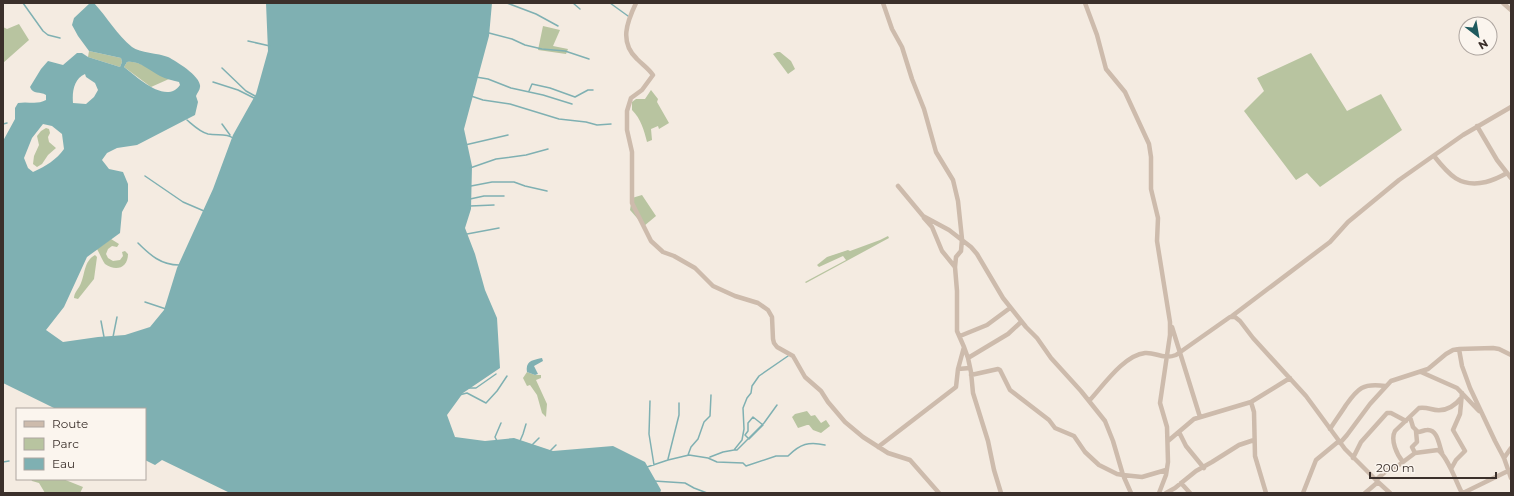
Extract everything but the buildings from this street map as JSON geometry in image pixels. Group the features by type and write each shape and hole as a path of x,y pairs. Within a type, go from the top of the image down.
{"street":[{"path":"636,3 626,30 627,40 637,59 646,65 653,75 642,90 630,100 627,111 627,130 632,152 632,203 649,238 663,252 674,256 695,268 713,286 735,296 758,303 768,310 772,317 773,339 777,346 793,356 805,377 821,391 830,405 845,422 888,453 910,460 939,493"},
{"path":"883,3 892,29 902,47 912,79 928,120 936,152 955,184 962,239 960,251 956,257 955,267 958,331 968,358 973,394 988,441 994,470 1002,493"},
{"path":"1085,3 1097,35 1106,68 1125,92 1149,144 1151,157 1151,189 1158,218 1157,241 1170,322 1170,335 1160,403 1167,427 1168,462 1159,493"},
{"path":"1503,3 1511,10"},
{"path":"1089,400 1108,381 1116,370 1136,356 1146,353 1167,357 1176,355 1232,316 1330,242 1348,222 1368,204 1399,180 1477,126 1511,107"},
{"path":"1477,126 1511,178"},
{"path":"1434,156 1452,176 1464,183 1474,184 1488,181 1499,178 1507,173"},
{"path":"898,186 932,227 942,250 955,267"},
{"path":"923,216 962,239 977,254 1002,298 1021,322 1037,338 1051,358 1089,400 1107,424 1123,475 1131,493"},
{"path":"960,336 987,325 1010,308"},
{"path":"1232,316 1240,320 1253,338 1306,396 1339,442 1353,458 1390,493"},
{"path":"968,358 1008,334 1021,322"},
{"path":"1170,322 1200,417"},
{"path":"878,447 954,390 957,385 958,369 964,347"},
{"path":"1303,493 1316,460 1347,435 1385,386 1391,381 1421,372 1433,366 1446,354 1459,349 1493,348 1511,356"},
{"path":"1459,349 1466,378 1495,442 1504,458 1511,478"},
{"path":"958,369 970,368"},
{"path":"971,375 998,369 1000,370 1010,390 1049,420 1055,428 1074,436 1085,452 1099,465 1117,474 1142,476 1166,470"},
{"path":"1421,372 1457,388 1485,419"},
{"path":"1168,441 1194,419 1251,402 1290,378"},
{"path":"1330,429 1359,388 1374,384 1385,386"},
{"path":"1403,462 1398,455 1393,437 1395,431 1419,408 1422,407 1438,411 1448,408 1456,404 1462,395"},
{"path":"1451,469 1456,460 1465,451 1453,430 1460,414 1462,395"},
{"path":"1251,402 1254,412 1256,460 1266,493"},
{"path":"1353,458 1361,442 1386,414 1391,413 1406,422"},
{"path":"1410,417 1411,423 1416,431 1417,442 1412,447 1415,453"},
{"path":"1416,431 1420,433 1426,430 1435,433 1439,440 1442,453 1462,493 1508,471"},
{"path":"1179,432 1186,446 1204,468"},
{"path":"1166,493 1196,471 1204,468 1239,445 1254,440"},
{"path":"1504,458 1511,448"},
{"path":"1366,493 1386,471 1403,462 1415,453 1436,450 1442,453"},
{"path":"1181,483 1190,493"}],"green space":[{"path":"19,24 29,40 3,63 3,27 7,29"},
{"path":"543,26 560,30 553,46 568,49 566,54 538,50"},
{"path":"89,51 121,58 122,62 120,67 88,57"},
{"path":"780,52 791,61 795,69 788,74 773,54"},
{"path":"1311,53 1347,111 1381,94 1402,130 1320,187 1307,173 1296,180 1244,111 1264,91 1257,78"},
{"path":"127,62 143,65 169,79 151,87 124,67"},
{"path":"651,90 658,99 657,102 669,123 659,129 658,126 651,129 652,140 647,142 640,121 632,110 632,102 636,99 645,99"},
{"path":"46,128 49,129 50,133 48,137 49,142 56,148 48,155 42,164 37,167 33,164 34,156 39,145 37,136"},
{"path":"642,195 656,216 644,226 630,210 632,198"},
{"path":"888,236 889,238 806,283 805,282 846,260 843,256 819,267 817,265 827,257 848,250 850,251"},
{"path":"111,239 119,244 117,247 112,246 108,249 106,254 108,258 113,261 120,260 123,256 122,252 125,251 128,254 126,263 121,267 113,268 105,264 97,249"},
{"path":"95,255 97,257 94,279 78,299 74,298 87,264"},
{"path":"527,372 535,375 541,375 541,378 536,380 547,404 546,417 542,413 537,395 530,385 527,386 523,378"},
{"path":"807,411 811,416 815,415 821,423 826,420 830,426 821,433 813,430 809,425 798,428 792,417 795,414"},
{"path":"66,480 83,487 80,493 45,493 39,483 32,481"}],"water":[{"path":"90,3 94,3 132,47 140,51 172,59 193,74 200,83 200,89 196,96 198,102 195,115 137,145 117,148 107,153 102,160 109,169 123,172 128,184 128,201 122,212 120,233 87,257 64,307 46,330 63,342 125,335 150,327 164,310 177,268 213,189 233,135 256,94 268,51 266,3 492,3 489,36 464,129 472,166 471,209 465,228 475,254 485,290 497,318 500,368 463,393 447,415 455,437 485,441 514,438 553,451 613,446 645,462 661,490 660,493 230,493 162,460 155,465 146,460 146,408 54,408 3,383 3,141 15,119 15,108 18,103 39,102 46,100 46,95 33,91 30,87 41,69 48,61 63,65 77,53 82,53 88,57 120,67 122,62 121,58 89,51 72,25 74,18","holes":["127,62 140,64 162,77 179,82 180,85 174,90 167,92 160,91 144,82 124,67","85,74 86,77 95,83 98,90 94,97 86,104 73,103 74,86 78,79","43,124 52,126 62,134 64,149 50,162 33,172 28,168 24,158 32,138"]},
{"path":"542,358 543,361 534,366 538,374 535,375 527,372 527,365 531,361"}],"waterway":[{"path":"23,3 43,31 48,35 60,38"},
{"path":"507,3 536,14 558,26"},
{"path":"573,3 580,9"},
{"path":"610,3 628,16"},
{"path":"489,33 512,39 525,45 542,49 565,51 589,59"},
{"path":"248,41 270,46"},
{"path":"222,68 246,91 255,96"},
{"path":"476,77 488,79 511,88 543,95 572,104"},
{"path":"213,82 238,90 254,98"},
{"path":"529,91 532,84 550,88 575,97 588,90 593,90"},
{"path":"471,96 483,100 510,104 559,119 586,122 597,125 611,124"},
{"path":"187,120 205,133 211,135 230,136 233,138"},
{"path":"3,124 7,123"},
{"path":"222,124 230,135"},
{"path":"465,145 508,135"},
{"path":"470,168 496,159 526,155 548,149"},
{"path":"145,176 183,202 204,211"},
{"path":"471,186 492,182 514,182 547,191"},
{"path":"470,199 484,196 504,196"},
{"path":"470,206 494,205"},
{"path":"467,234 499,228"},
{"path":"138,243 161,261 173,265 179,265"},
{"path":"145,302 166,309"},
{"path":"113,337 117,317"},
{"path":"101,321 104,337"},
{"path":"710,457 734,450 742,440 744,429 743,408 751,393 752,386 759,376 788,356"},
{"path":"468,388 476,388 496,374"},
{"path":"459,395 467,393 486,403 497,391 507,376"},
{"path":"688,455 691,447 698,439 704,422 710,416 711,395"},
{"path":"650,401 649,434 654,465"},
{"path":"668,459 679,415 679,403"},
{"path":"735,450 737,450 764,423 777,405"},
{"path":"753,417 763,425 749,439 745,435 748,431 748,423 753,417"},
{"path":"497,441 495,437 501,423"},
{"path":"520,441 526,424"},
{"path":"532,445 539,438"},
{"path":"647,467 689,455 708,458 717,462 743,463 746,466 776,456 788,456 805,444 814,443 825,445"},
{"path":"550,451 556,445"},
{"path":"3,462 9,461"},
{"path":"654,481 685,483 707,493"}]}
